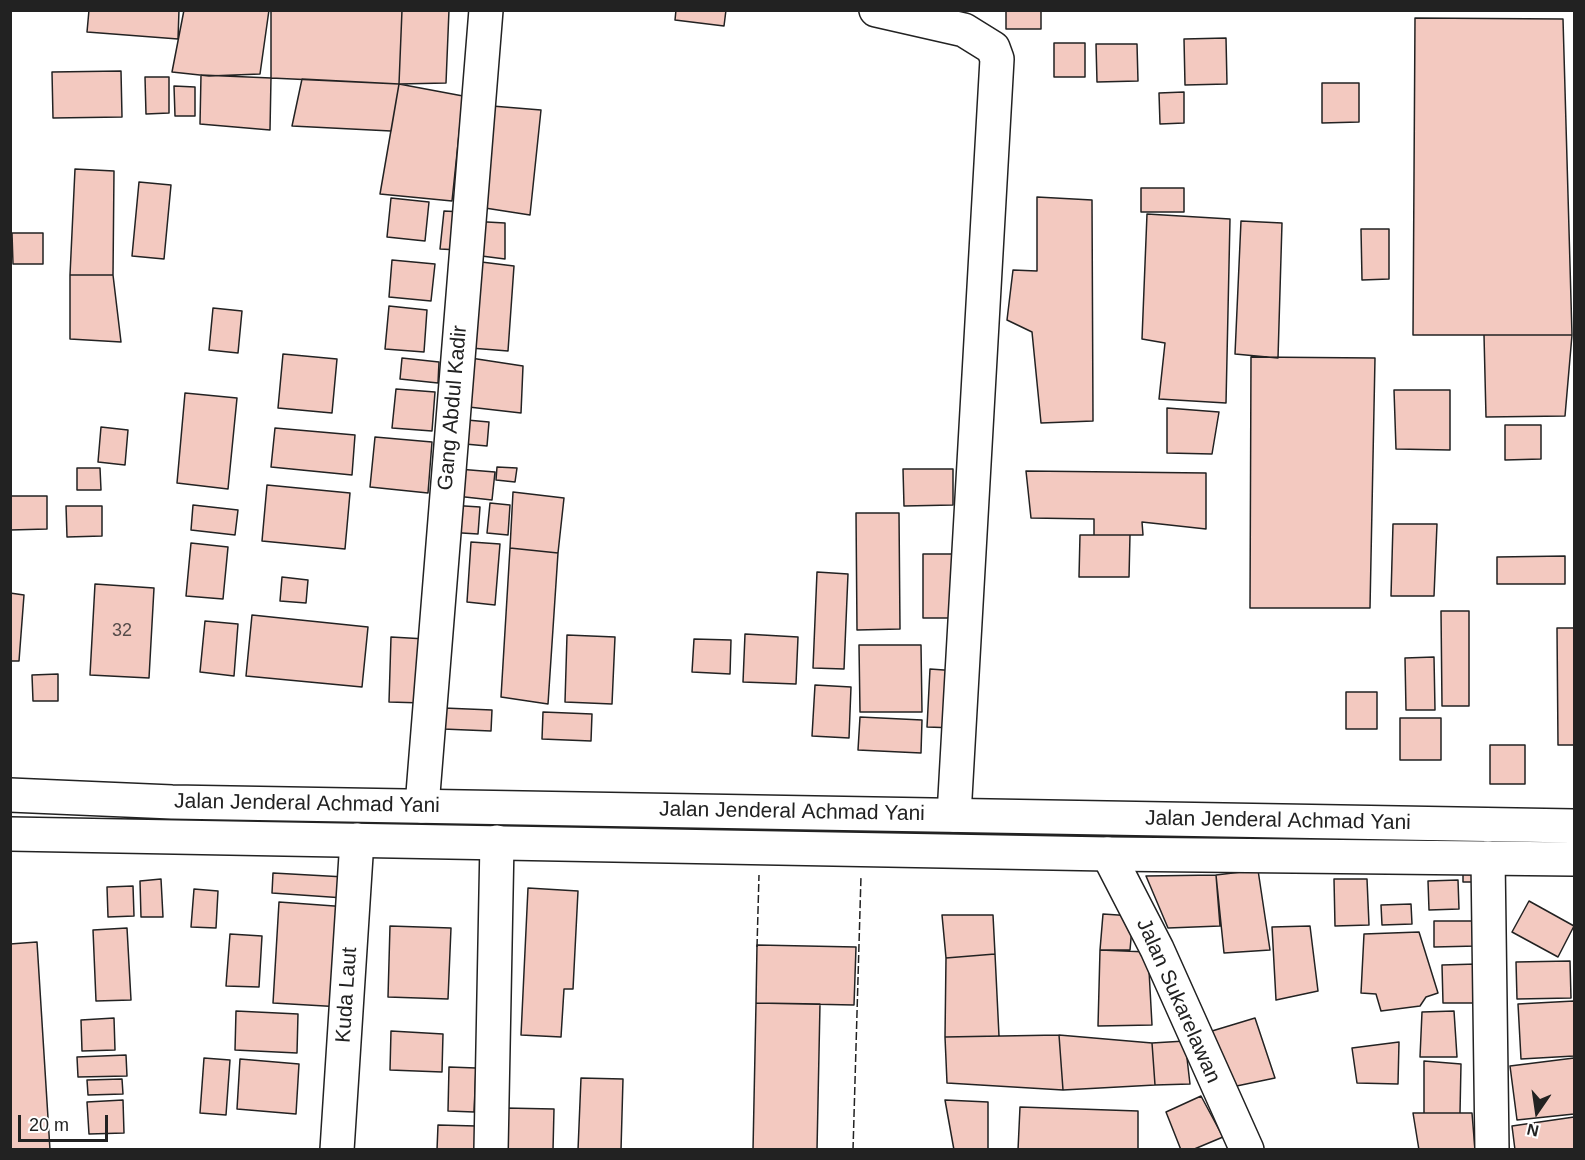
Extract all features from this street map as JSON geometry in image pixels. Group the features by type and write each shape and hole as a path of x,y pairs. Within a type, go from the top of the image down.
{"main road":[{"name":"Gang Abdul Kadir","path":"422,806 486,10"},
{"path":"876,10 964,30 993,48 997,59 954,815"},
{"name":"Jalan Jenderal Achmad Yani","path":"10,795 172,802 1575,826"},
{"path":"791,812 792,849"},
{"name":"Jalan Jenderal Achmad Yani","path":"10,834 792,849 1575,859"},
{"name":"Kuda Laut","path":"337,1149 357,840"},
{"path":"491,1149 497,842"},
{"name":"Jalan Sukarelawan","path":"1108,854 1157,949 1247,1149"},
{"path":"1488,858 1492,1149"}],"building":[{"path":"89,10 179,10 178,39 87,32"},
{"path":"184,10 269,10 260,74 209,76 172,72"},
{"path":"271,10 402,10 399,84 271,78"},
{"path":"402,10 449,10 446,83 399,84"},
{"path":"676,10 726,10 724,26 675,20"},
{"path":"1006,10 1041,10 1041,29 1006,29"},
{"path":"1415,18 1563,19 1572,335 1413,335"},
{"path":"1226,38 1227,84 1185,85 1184,39"},
{"path":"1054,43 1085,43 1085,77 1054,77"},
{"path":"1096,44 1137,44 1138,81 1097,82"},
{"path":"121,71 122,117 53,118 52,72"},
{"path":"201,75 271,78 270,130 200,124"},
{"path":"145,77 169,77 169,113 146,114"},
{"path":"302,79 399,84 391,131 292,126"},
{"path":"1322,83 1359,83 1359,122 1322,123"},
{"path":"399,84 463,96 452,201 380,194"},
{"path":"174,86 195,87 195,116 175,116"},
{"path":"1184,92 1184,123 1160,124 1159,93"},
{"path":"492,106 541,110 530,215 485,208"},
{"path":"75,169 114,171 113,275 70,275"},
{"path":"139,182 171,185 164,259 132,256"},
{"path":"1141,188 1184,188 1184,212 1141,212"},
{"path":"1037,197 1092,200 1093,421 1041,423 1032,332 1007,320 1013,270 1037,271"},
{"path":"391,198 429,202 425,241 387,237"},
{"path":"444,211 463,212 459,250 440,249"},
{"path":"1147,214 1230,219 1226,403 1159,399 1165,343 1142,339"},
{"path":"469,221 505,223 505,259 466,254"},
{"path":"1241,221 1282,223 1278,358 1235,354"},
{"path":"1361,229 1389,229 1389,279 1362,280"},
{"path":"12,233 43,233 43,264 13,264"},
{"path":"392,260 435,264 431,301 389,297"},
{"path":"465,260 514,266 508,351 458,347"},
{"path":"70,275 113,275 121,342 70,339"},
{"path":"389,306 427,310 424,352 385,349"},
{"path":"213,308 242,311 238,353 209,350"},
{"path":"1484,335 1572,335 1565,416 1486,417"},
{"path":"283,354 337,359 332,413 278,408"},
{"path":"464,357 523,366 521,413 460,406"},
{"path":"1251,357 1375,358 1370,608 1250,608"},
{"path":"402,358 439,362 438,383 400,379"},
{"path":"396,389 435,392 432,431 392,428"},
{"path":"1394,390 1450,390 1450,450 1396,449"},
{"path":"185,393 237,398 228,489 177,483"},
{"path":"1167,408 1219,412 1212,454 1167,453"},
{"path":"467,420 489,422 487,446 465,444"},
{"path":"1505,425 1541,425 1541,459 1505,460"},
{"path":"101,427 128,430 125,465 98,462"},
{"path":"275,428 355,435 352,475 271,467"},
{"path":"375,437 432,442 428,493 370,487"},
{"path":"497,467 517,468 515,482 496,480"},
{"path":"77,468 100,468 101,490 77,490"},
{"path":"458,469 495,472 492,500 456,496"},
{"path":"903,469 953,469 953,505 904,506"},
{"path":"1026,471 1206,473 1206,529 1142,522 1143,535 1094,535 1094,519 1031,518"},
{"path":"267,485 350,493 345,549 262,541"},
{"path":"513,492 564,498 558,553 510,548"},
{"path":"10,496 47,496 47,529 10,530"},
{"path":"490,503 510,505 508,535 487,533"},
{"path":"193,505 238,510 235,535 191,530"},
{"path":"449,505 480,507 478,534 446,532"},
{"path":"66,506 102,506 102,536 67,537"},
{"path":"856,513 899,513 900,629 857,630"},
{"path":"1393,524 1437,524 1434,596 1391,596"},
{"path":"1080,535 1130,535 1129,577 1079,577"},
{"path":"471,542 500,544 495,605 467,602"},
{"path":"191,543 228,547 223,599 186,596"},
{"path":"510,548 558,553 548,704 501,697"},
{"path":"923,554 958,554 958,618 923,618"},
{"path":"1565,556 1565,584 1497,584 1497,557"},
{"path":"817,572 848,574 844,669 813,668"},
{"path":"282,577 308,580 306,603 280,601"},
{"path":"95,584 154,588 149,678 90,675"},
{"path":"10,593 24,595 19,661 10,661"},
{"path":"1441,611 1469,611 1469,706 1442,706"},
{"path":"252,615 368,627 362,687 246,676"},
{"path":"205,621 238,624 234,676 200,672"},
{"path":"1557,628 1574,628 1574,745 1558,745"},
{"path":"745,634 798,637 796,684 743,682"},
{"path":"567,635 615,637 612,704 565,702"},
{"path":"391,637 426,639 423,703 389,702"},
{"path":"694,639 731,640 730,674 692,672"},
{"path":"859,645 921,645 922,712 860,712"},
{"path":"1434,657 1435,710 1406,710 1405,658"},
{"path":"930,669 958,671 956,728 927,727"},
{"path":"58,674 58,701 33,701 32,675"},
{"path":"815,685 851,687 849,738 812,736"},
{"path":"1346,692 1377,692 1377,729 1346,729"},
{"path":"444,708 492,710 491,731 443,729"},
{"path":"543,712 592,714 591,741 542,739"},
{"path":"860,717 922,720 921,753 858,750"},
{"path":"1400,718 1441,718 1441,760 1400,760"},
{"path":"1490,745 1525,745 1525,784 1490,784"},
{"path":"1463,867 1476,867 1476,882 1463,882"},
{"path":"1258,870 1270,950 1224,953 1216,875"},
{"path":"273,873 345,877 344,898 272,893"},
{"path":"1216,875 1220,926 1168,928 1146,876"},
{"path":"161,879 163,917 141,917 140,881"},
{"path":"1334,879 1367,879 1369,925 1335,926"},
{"path":"1458,880 1459,909 1429,910 1428,881"},
{"path":"133,886 134,916 108,917 107,887"},
{"path":"528,888 578,891 573,989 564,989 561,1037 521,1035"},
{"path":"194,889 218,891 216,928 191,927"},
{"path":"1529,901 1574,926 1558,957 1512,932"},
{"path":"279,902 348,907 342,1007 273,1003"},
{"path":"1411,904 1412,924 1382,925 1381,905"},
{"path":"1103,914 1133,916 1130,950 1100,950"},
{"path":"942,915 993,915 995,954 946,958"},
{"path":"1434,921 1477,921 1477,946 1434,947"},
{"path":"390,926 451,928 448,999 388,997"},
{"path":"1310,926 1318,991 1276,1000 1272,927"},
{"path":"127,928 131,1000 96,1001 93,930"},
{"path":"1419,932 1438,993 1426,997 1420,1006 1381,1011 1376,994 1361,993 1364,934"},
{"path":"230,934 262,936 259,987 226,986"},
{"path":"37,942 50,1150 10,1150 10,944"},
{"path":"757,945 856,947 854,1005 756,1003"},
{"path":"1100,950 1148,952 1152,1025 1098,1026"},
{"path":"995,954 999,1036 945,1037 946,958"},
{"path":"1570,961 1571,998 1517,999 1516,962"},
{"path":"1477,964 1478,1003 1443,1003 1442,965"},
{"path":"1574,1001 1574,1056 1521,1059 1518,1004"},
{"path":"756,1003 820,1004 817,1150 753,1150"},
{"path":"236,1011 298,1014 297,1053 235,1050"},
{"path":"1454,1011 1457,1057 1420,1057 1422,1012"},
{"path":"114,1018 115,1050 82,1051 81,1020"},
{"path":"1255,1018 1275,1078 1227,1088 1212,1031"},
{"path":"391,1031 443,1034 442,1072 390,1070"},
{"path":"1059,1035 1063,1090 947,1083 945,1037"},
{"path":"1059,1035 1152,1043 1155,1085 1063,1090"},
{"path":"1185,1041 1190,1084 1155,1085 1152,1043"},
{"path":"1399,1042 1398,1084 1357,1083 1352,1048"},
{"path":"126,1055 127,1076 78,1077 77,1057"},
{"path":"204,1058 230,1060 226,1115 200,1113"},
{"path":"1574,1058 1574,1114 1517,1120 1510,1066"},
{"path":"240,1059 299,1064 296,1114 237,1109"},
{"path":"1424,1061 1461,1064 1460,1113 1424,1113"},
{"path":"449,1067 476,1068 474,1112 448,1111"},
{"path":"581,1078 623,1079 621,1150 578,1150"},
{"path":"122,1079 123,1094 88,1095 87,1080"},
{"path":"1201,1096 1223,1137 1192,1150 1181,1150 1166,1112"},
{"path":"123,1100 124,1133 89,1134 87,1102"},
{"path":"945,1100 988,1102 988,1150 954,1150"},
{"path":"1020,1107 1138,1111 1138,1150 1018,1150"},
{"path":"505,1108 554,1109 553,1150 503,1150"},
{"path":"1413,1113 1472,1113 1475,1150 1419,1150"},
{"path":"1574,1117 1574,1150 1515,1150 1512,1126"},
{"path":"438,1125 476,1126 476,1150 437,1150"}],"fence":[{"path":"757,947 759,875"},
{"path":"853,1150 861,876"}]}
